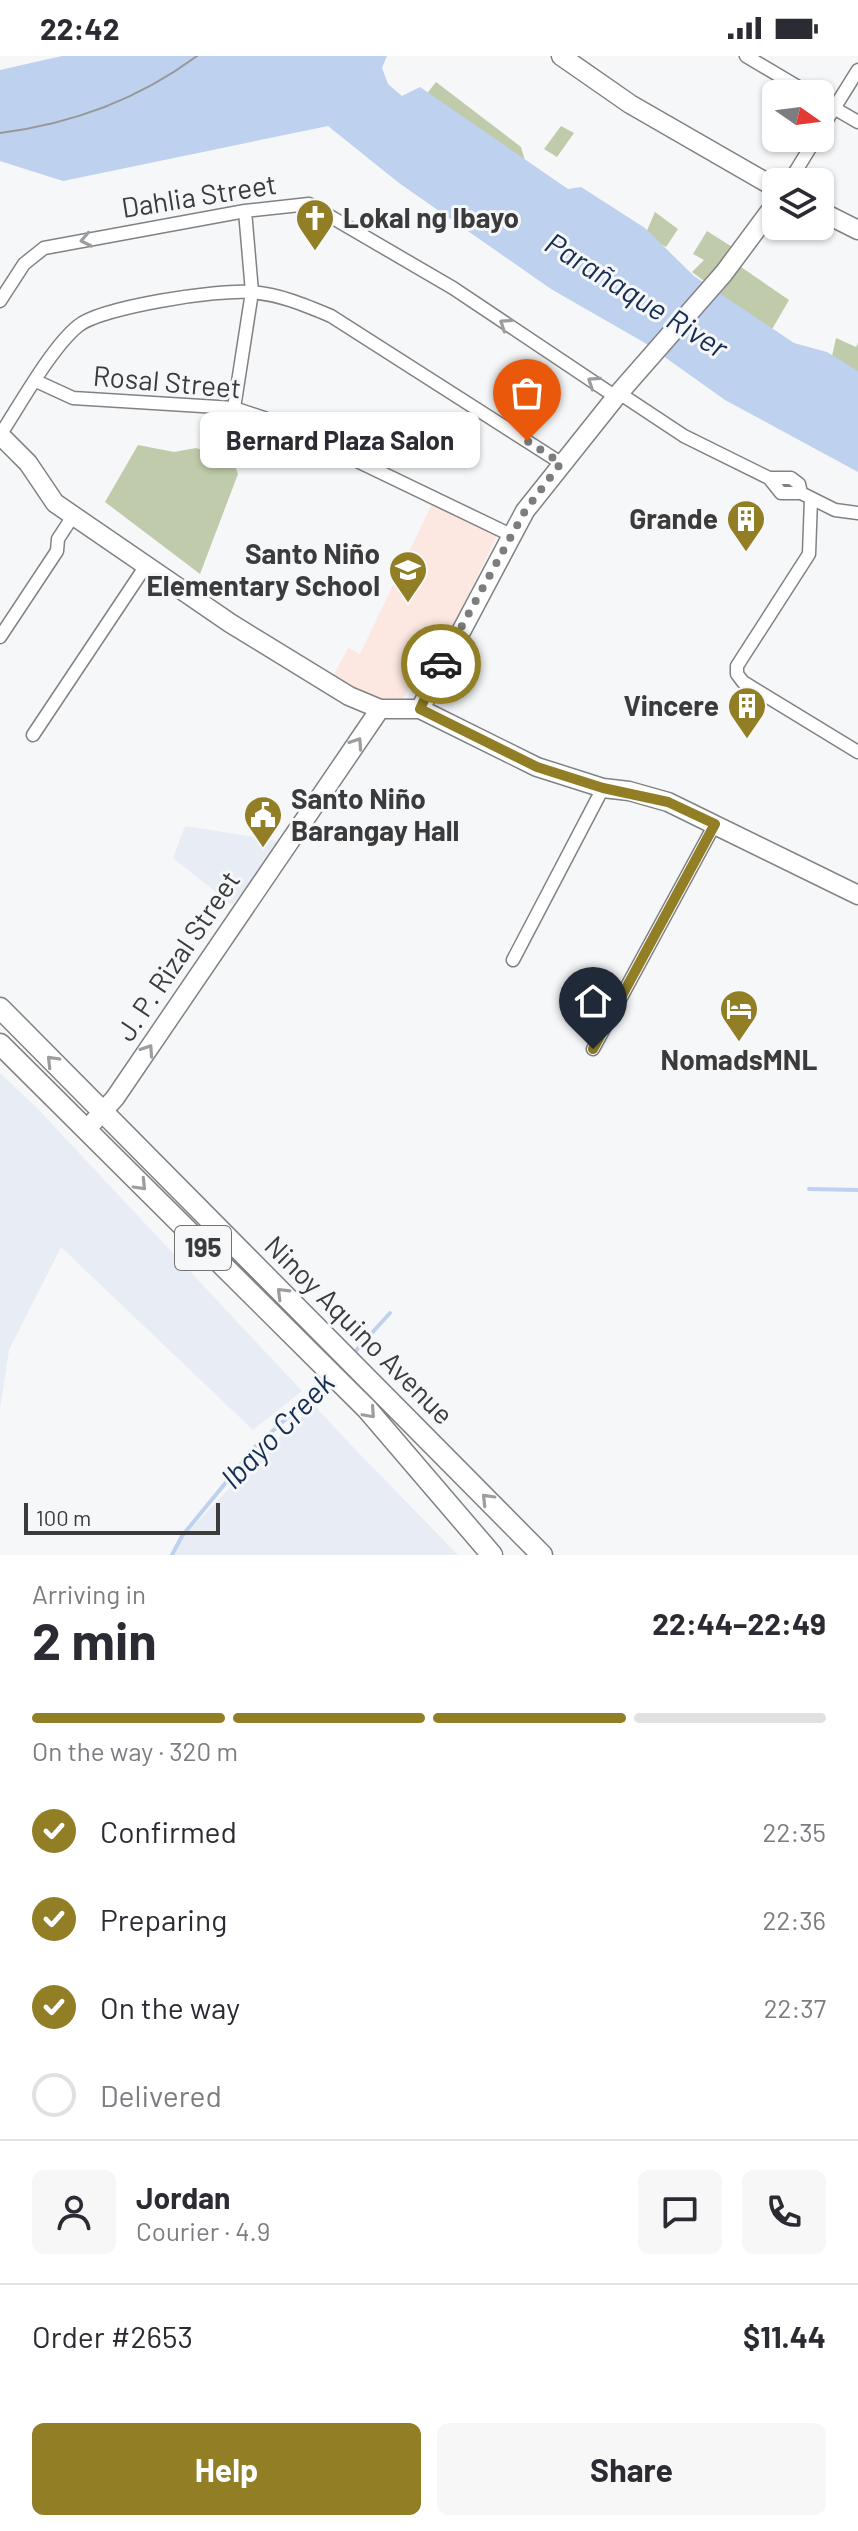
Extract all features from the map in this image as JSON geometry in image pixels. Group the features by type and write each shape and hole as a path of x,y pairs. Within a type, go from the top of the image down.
{"main road":[{"name":"Ninoy Aquino Avenue","path":"0,1008 542,1555"},
{"name":"Ninoy Aquino Avenue","path":"0,1044 220,1266 346,1387 492,1555"}],"street":[{"path":"561,56 630,104 762,180"},
{"path":"746,56 786,80"},
{"path":"858,70 834,108 858,122"},
{"name":"Dahlia Street","path":"0,301 24,264 44,248 245,211 309,204 453,288 684,436 769,478 791,478 806,496"},
{"path":"234,408 252,292 245,211"},
{"path":"834,218 858,230"},
{"path":"420,709 511,535 561,463 724,273 762,222"},
{"path":"561,463 331,316 299,302 252,292 230,291 114,310 79,324 0,435 28,463 55,503 145,567 349,696 380,709 420,709 537,767 603,788 668,802 858,895"},
{"name":"Rosal Street","path":"36,381 73,398 234,408 276,422 511,535"},
{"path":"858,513 835,510 806,496 809,554 737,666 737,674 743,682 858,752"},
{"path":"0,637 57,551 58,539 73,516"},
{"path":"33,735 145,567"},
{"name":"J. P. Rizal Street","path":"87,1129 103,1114 380,709"},
{"path":"513,960 603,788"},
{"path":"593,1049 715,824"}],"shaded area":[{"name":"Santo Niño Elementary School","path":"432,504 497,536 422,689 411,683 401,702 359,699 330,682 348,648 360,654"},
{"path":"185,826 285,842 232,905 173,858"},
{"path":"0,1073 37,1108 302,1391 253,1430 61,1247 9,1350 0,1410"},
{"path":"315,1406 458,1555 175,1555 182,1538 271,1444"}],"green space":[{"path":"436,82 521,147 527,167 418,105"},
{"path":"561,126 574,133 557,157 544,149"},
{"path":"655,212 678,229 666,247 645,235"},
{"path":"707,231 737,250 708,284 692,272 704,260 693,254"},
{"path":"741,267 789,300 767,338 719,295"},
{"path":"836,338 856,347 858,343 858,373 831,361"},
{"path":"138,445 174,452 196,448 233,460 238,474 200,574 105,502"}],"water":[{"name":"Parañaque River","path":"62,56 387,56 382,68 388,84 402,96 420,87 568,189 581,187 645,228 694,276 794,343 827,352 858,371 858,472 725,400 645,343 551,289 399,183 328,126 63,181 0,161 0,70"}],"waterway":[{"name":"Ibayo Creek","path":"809,1189 858,1190"},
{"name":"Ibayo Creek","path":"352,1355 390,1313"},
{"name":"Ibayo Creek","path":"172,1555 182,1536 255,1447 330,1379"}],"tram line":[{"path":"0,133 53,123 103,107 152,85 197,56"}],"way so far":[{"path":"441,664 525,511 561,463 527,441"}],"place":[{"name":"Lokal ng Ibayo","path":"315,252"},
{"name":"Bernard Plaza Salon","path":"527,441"},
{"name":"Grande","path":"746,553"},
{"name":"Santo Niño Elementary School","path":"408,604"},
{"name":"Vincere","path":"747,740"},
{"name":"Santo Niño Barangay Hall","path":"263,849"},
{"name":"NomadsMNL","path":"739,1043"}],"route":[{"path":"441,664 420,709 537,767 603,788 629,791 668,802 715,824 593,1049"}]}
